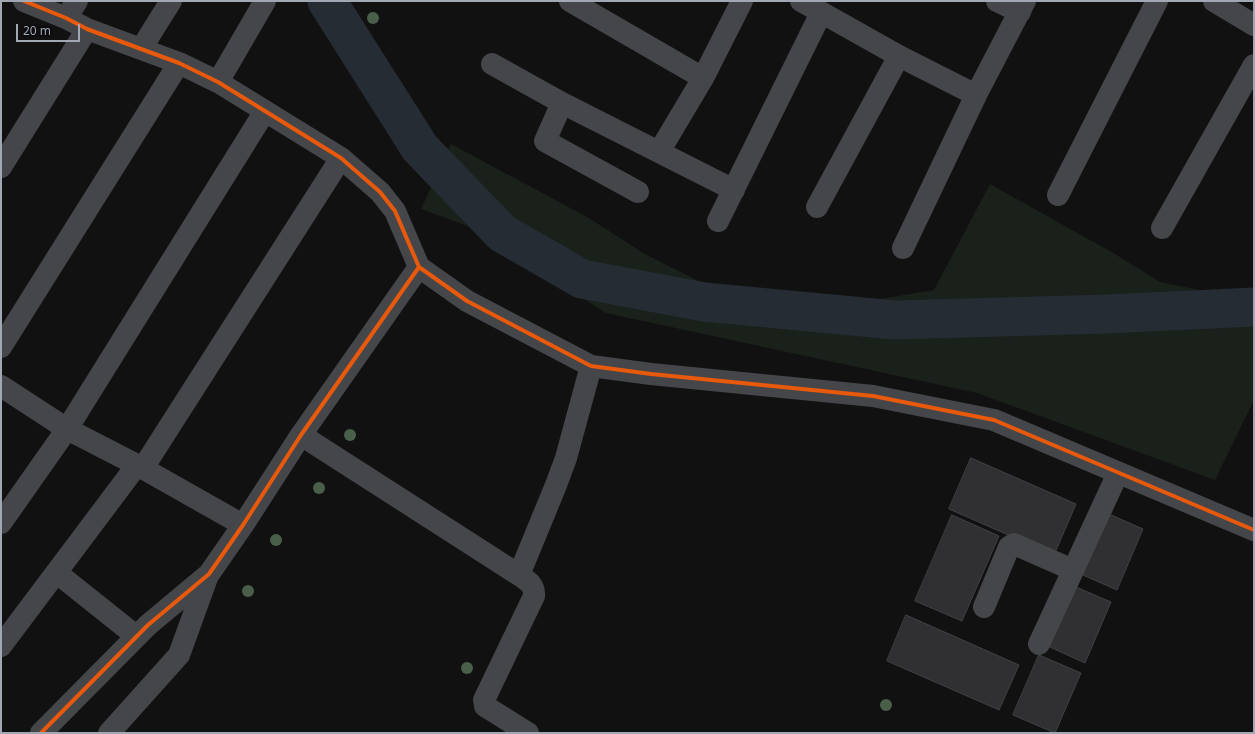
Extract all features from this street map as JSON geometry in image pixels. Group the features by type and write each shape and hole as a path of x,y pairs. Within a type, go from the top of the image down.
{"street":[{"path":"24,1 72,10 87,29 179,63 218,82 340,158 380,192 394,211 419,267 467,301 591,366 651,374 873,396 994,420 1254,530"},
{"path":"141,49 171,1"},
{"path":"218,82 265,1"},
{"path":"570,1 703,78"},
{"path":"659,152 703,78 742,1"},
{"path":"801,1 899,56 976,95"},
{"path":"903,248 976,95 1022,6 997,1"},
{"path":"1058,195 1157,1"},
{"path":"1214,1 1254,25"},
{"path":"718,222 821,13"},
{"path":"1,167 87,29"},
{"path":"817,207 899,56"},
{"path":"1,347 179,63"},
{"path":"492,64 562,103 734,190"},
{"path":"1162,228 1254,65"},
{"path":"562,103 545,141 638,192"},
{"path":"1,523 67,429 265,111"},
{"path":"1,646 140,466 340,158"},
{"path":"41,733 136,636 209,574 244,525 301,435 419,267"},
{"path":"519,575 566,458 591,366"},
{"path":"1,386 67,429 140,466 244,525"},
{"path":"301,435 519,575 533,586 534,596 484,700 484,703 488,708 528,733"},
{"path":"1039,644 1118,473"},
{"path":"984,607 1009,547 1012,544 1073,570"},
{"path":"56,573 136,636"},
{"path":"109,733 179,655 209,574"}],"shaded area":[{"path":"451,144 589,218 643,253 730,297 798,295 874,300 934,290 990,184 1115,254 1160,282 1254,301 1254,400 1215,480 977,393 606,313 470,227 421,209"}],"building":[{"path":"971,458 1076,504 1054,555 949,509"},
{"path":"1102,511 1143,529 1117,590 1076,572"},
{"path":"952,515 999,536 962,621 915,601"},
{"path":"1069,584 1111,602 1085,663 1043,644"},
{"path":"906,615 1019,665 999,710 887,661"},
{"path":"1039,655 1081,673 1055,733 1013,715"}],"waterway":[{"path":"327,1 420,148 502,233 582,279 704,302 895,320 1107,314 1254,307"}],"cycle path":[{"path":"24,1 66,18 87,29 179,63 218,82 341,158 380,192 395,211 419,267 467,301 591,366 651,374 873,396 994,420 1254,530"},
{"path":"41,733 148,625 209,574 243,525 301,435 419,267"}]}
